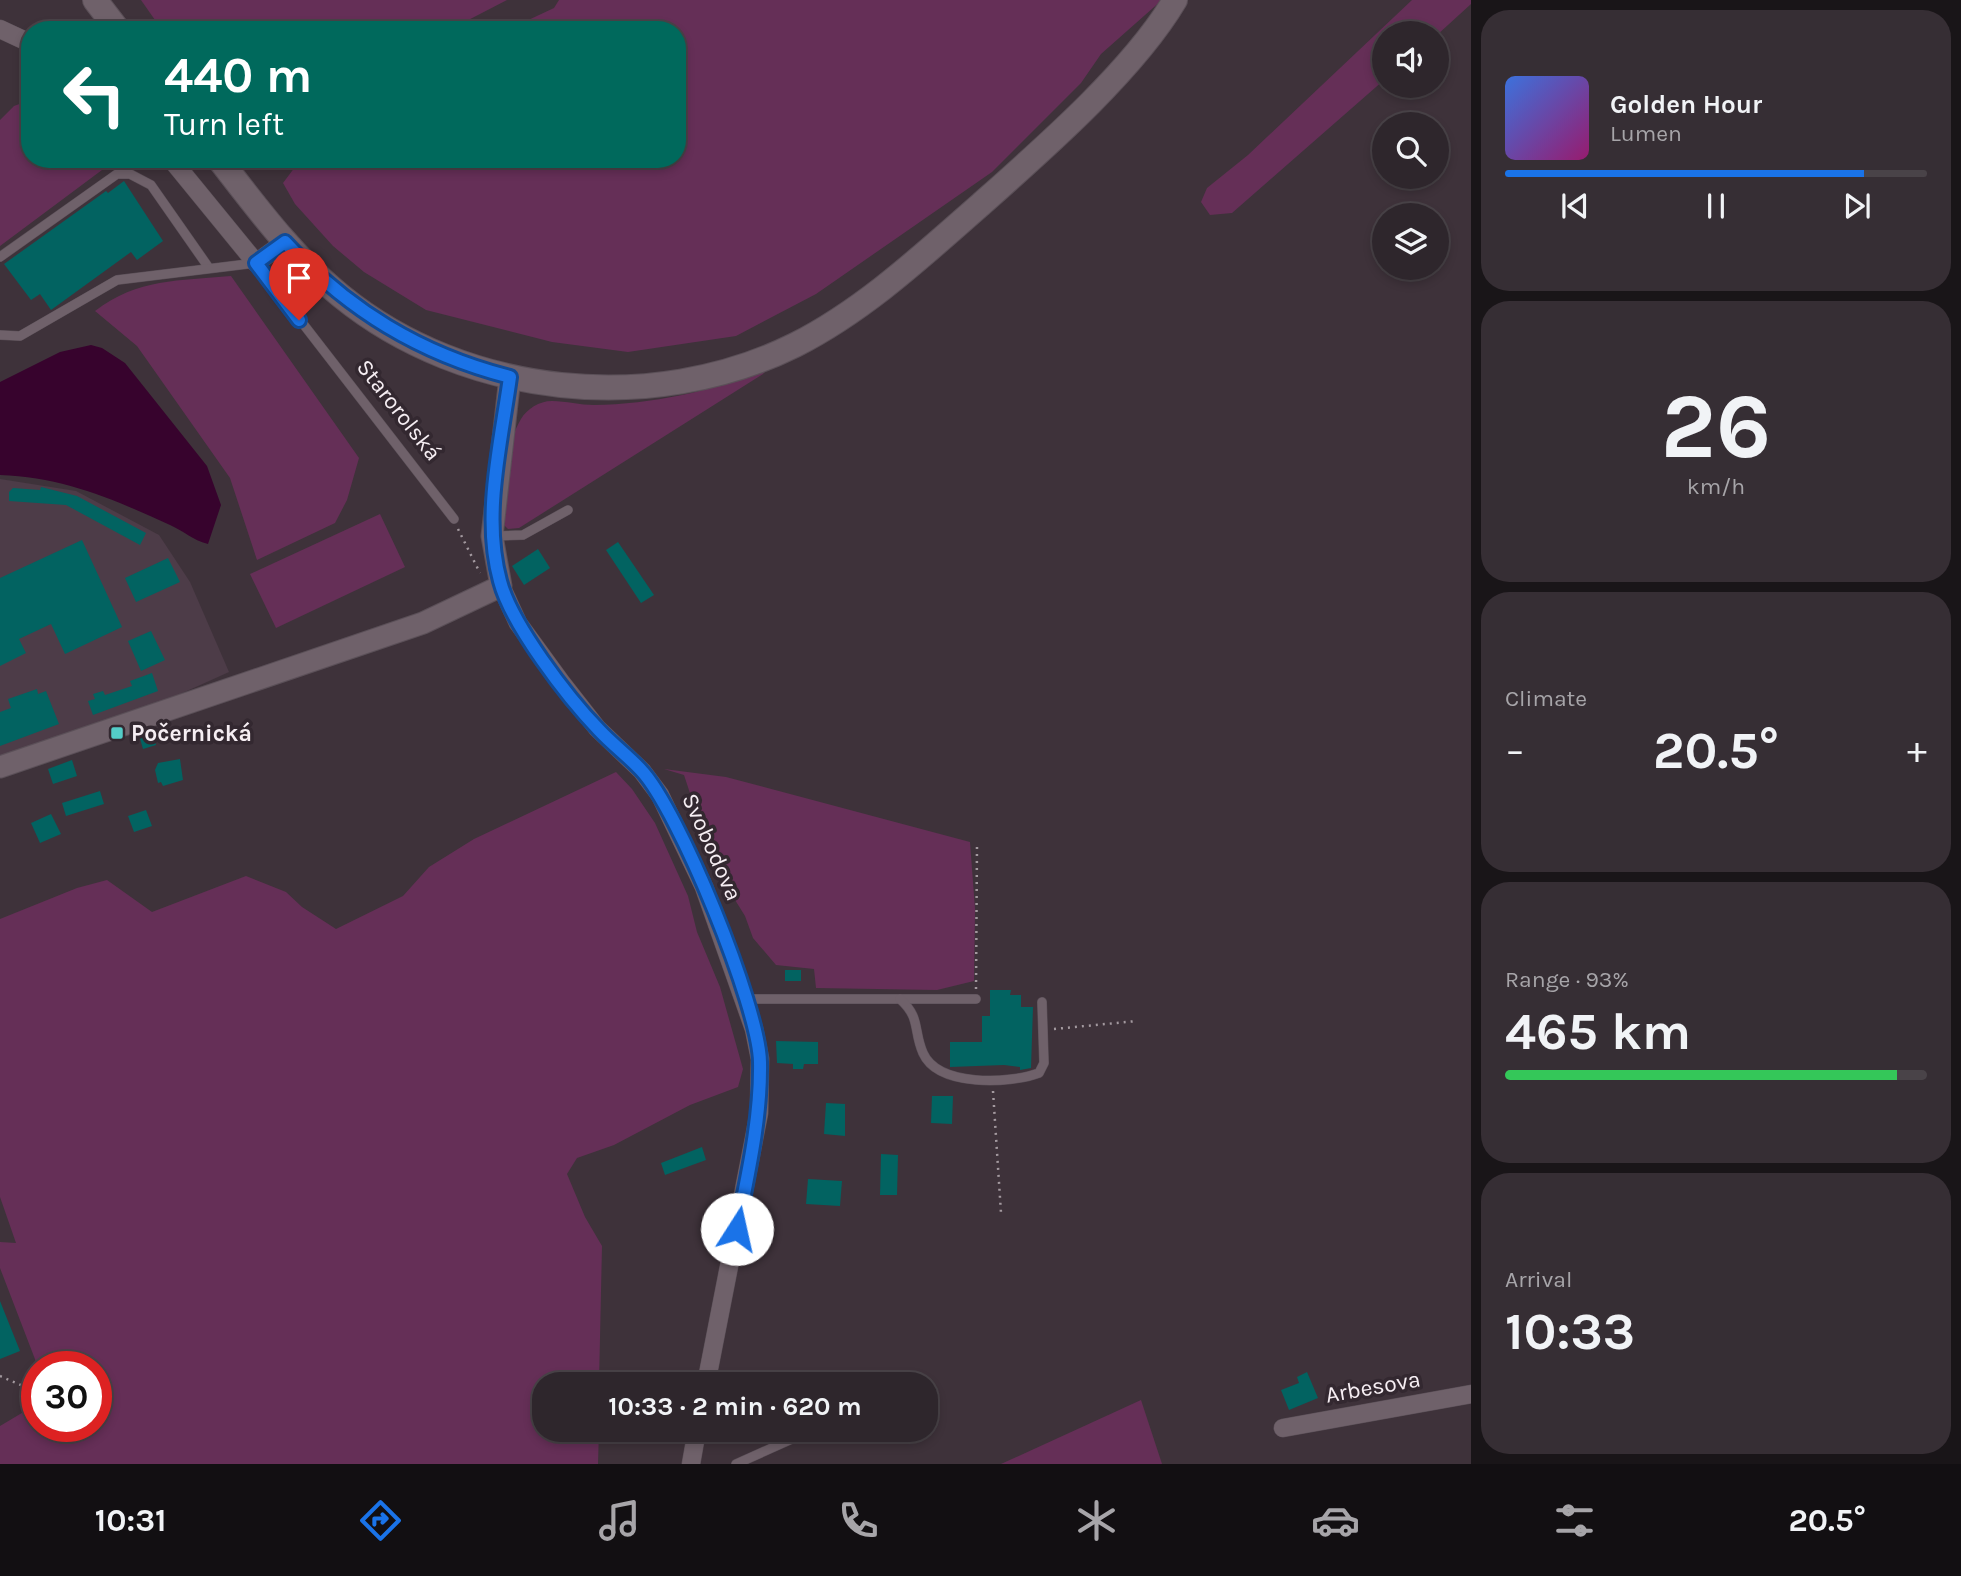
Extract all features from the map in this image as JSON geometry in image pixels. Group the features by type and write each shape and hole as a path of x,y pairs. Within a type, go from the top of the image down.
{"main road":[{"path":"95,0 111,21"},
{"path":"226,168 285,242 334,290 381,324 455,361 510,377 587,387 676,382 767,357 823,329 912,264 1014,175 1123,66 1175,0"}],"street":[{"path":"0,29 21,39"},
{"name":"Starorolská","path":"179,168 256,263"},
{"path":"256,263 285,242"},
{"name":"Svobodova","path":"510,377 492,536 501,586 518,623 561,682 597,728 642,771 660,795 704,887 746,999 760,1059 759,1113 708,1372"},
{"path":"0,767 423,623 501,586"},
{"name":"Arbesova","path":"1283,1428 1471,1394"},
{"path":"691,1464 695,1442"}],"lane":[{"path":"0,257 117,174 130,174 151,185 209,268"},
{"path":"0,335 20,336 117,280 256,263"},
{"name":"Starorolská","path":"256,263 454,520"},
{"path":"492,536 523,535 568,510"},
{"path":"746,999 976,999"},
{"path":"900,999 912,1010 922,1052 932,1067 946,1075 993,1080 1023,1079 1038,1073 1044,1063 1042,1002"},
{"path":"736,1464 785,1442"}],"path":[{"path":"454,520 477,572 501,586"},
{"path":"976,999 977,845"},
{"path":"1044,1030 1138,1021"},
{"path":"993,1080 1001,1213"},
{"path":"0,1376 21,1385"}],"shaded area":[{"path":"141,0 507,0 466,21 156,21"},
{"path":"559,0 1162,0 1101,54 1081,83 992,172 816,294 736,336 628,352 552,342 426,310 364,272 333,246 295,204 283,183 294,168 686,168 686,21 526,21 554,8"},
{"path":"1412,0 1471,0 1471,4 1449,24 1449,21 1390,21"},
{"path":"1372,38 1372,90 1232,213 1210,215 1201,202 1207,188 1248,155"},
{"path":"21,103 21,168 105,168 0,246 0,120 14,106"},
{"path":"231,276 359,458 347,500 335,523 257,560 230,478 137,346 95,311 127,292 143,287"},
{"path":"91,345 102,348 125,363 207,466 221,505 208,544 149,515 87,491 45,480 0,475 0,382 60,352"},
{"path":"767,369 519,528 508,529 503,524 506,470 511,443 521,419 534,406 552,401 594,405 660,399 704,390"},
{"path":"0,479 76,491 159,535 190,582 229,672 178,695 0,760"},
{"path":"380,514 405,567 276,628 250,574"},
{"path":"664,769 726,777 970,842 975,909 974,981 937,990 816,988 814,969 776,965 753,938 745,916 714,866 684,775"},
{"path":"616,772 632,789 655,823 688,896 697,932 720,987 743,1069 738,1087 690,1105 614,1145 577,1158 567,1174 585,1217 602,1246 599,1372 532,1372 532,1442 599,1442 598,1464 0,1464 0,1426 21,1414 21,1442 112,1442 112,1351 32,1351 0,1268 0,1242 16,1243 0,1197 0,919 77,888 107,880 152,912 246,876 286,892 302,907 336,929 403,896 429,867 474,839"},
{"path":"1141,1400 1162,1464 1001,1464"}],"building":[{"path":"124,181 163,241 137,260 131,252 51,310 40,294 31,300 4,264"},
{"path":"41,487 77,496 146,533 140,545 66,505 9,501 9,492 13,488 40,490"},
{"path":"82,540 122,627 65,654 51,624 19,639 26,653 0,666 0,578"},
{"path":"618,542 654,595 641,603 606,550"},
{"path":"538,549 550,568 524,585 512,566"},
{"path":"168,558 180,582 136,602 125,578"},
{"path":"151,631 165,660 141,671 128,641"},
{"path":"152,673 158,691 93,715 88,701 95,699 93,694 103,691 105,695 132,686 130,681"},
{"path":"37,689 38,694 46,691 59,724 0,746 0,712 11,708 8,699"},
{"path":"152,731 156,745 143,749 139,735"},
{"path":"180,759 183,780 163,786 161,782 158,783 155,770 158,763"},
{"path":"72,760 77,776 53,784 48,769"},
{"path":"100,791 104,804 66,816 62,803"},
{"path":"146,810 152,826 134,832 128,816"},
{"path":"51,814 61,834 40,843 31,823"},
{"path":"785,970 801,970 801,981 785,981"},
{"path":"990,990 1011,990 1010,995 1021,995 1021,1007 1033,1007 1031,1068 1020,1070 1020,1067 1004,1065 950,1067 950,1042 982,1042 982,1016 990,1016"},
{"path":"776,1041 818,1042 818,1064 804,1064 803,1069 793,1069 793,1064 777,1063"},
{"path":"932,1096 953,1096 952,1124 931,1123"},
{"path":"826,1103 845,1104 845,1136 824,1134"},
{"path":"702,1147 706,1160 665,1175 661,1163"},
{"path":"881,1154 898,1155 897,1195 880,1195"},
{"path":"808,1179 842,1181 840,1206 806,1204"},
{"path":"0,1301 20,1351 0,1359"},
{"path":"1307,1372 1318,1398 1289,1410 1281,1390 1299,1383 1297,1377"}],"place":[{"name":"Počernická","path":"117,733"}],"route":[{"path":"299,320 256,263 285,242 343,298 381,324 455,361 510,377 492,536 501,586 518,623 561,682 597,728 642,771 660,795 704,887 746,999 760,1059 759,1113 737,1229"}]}
